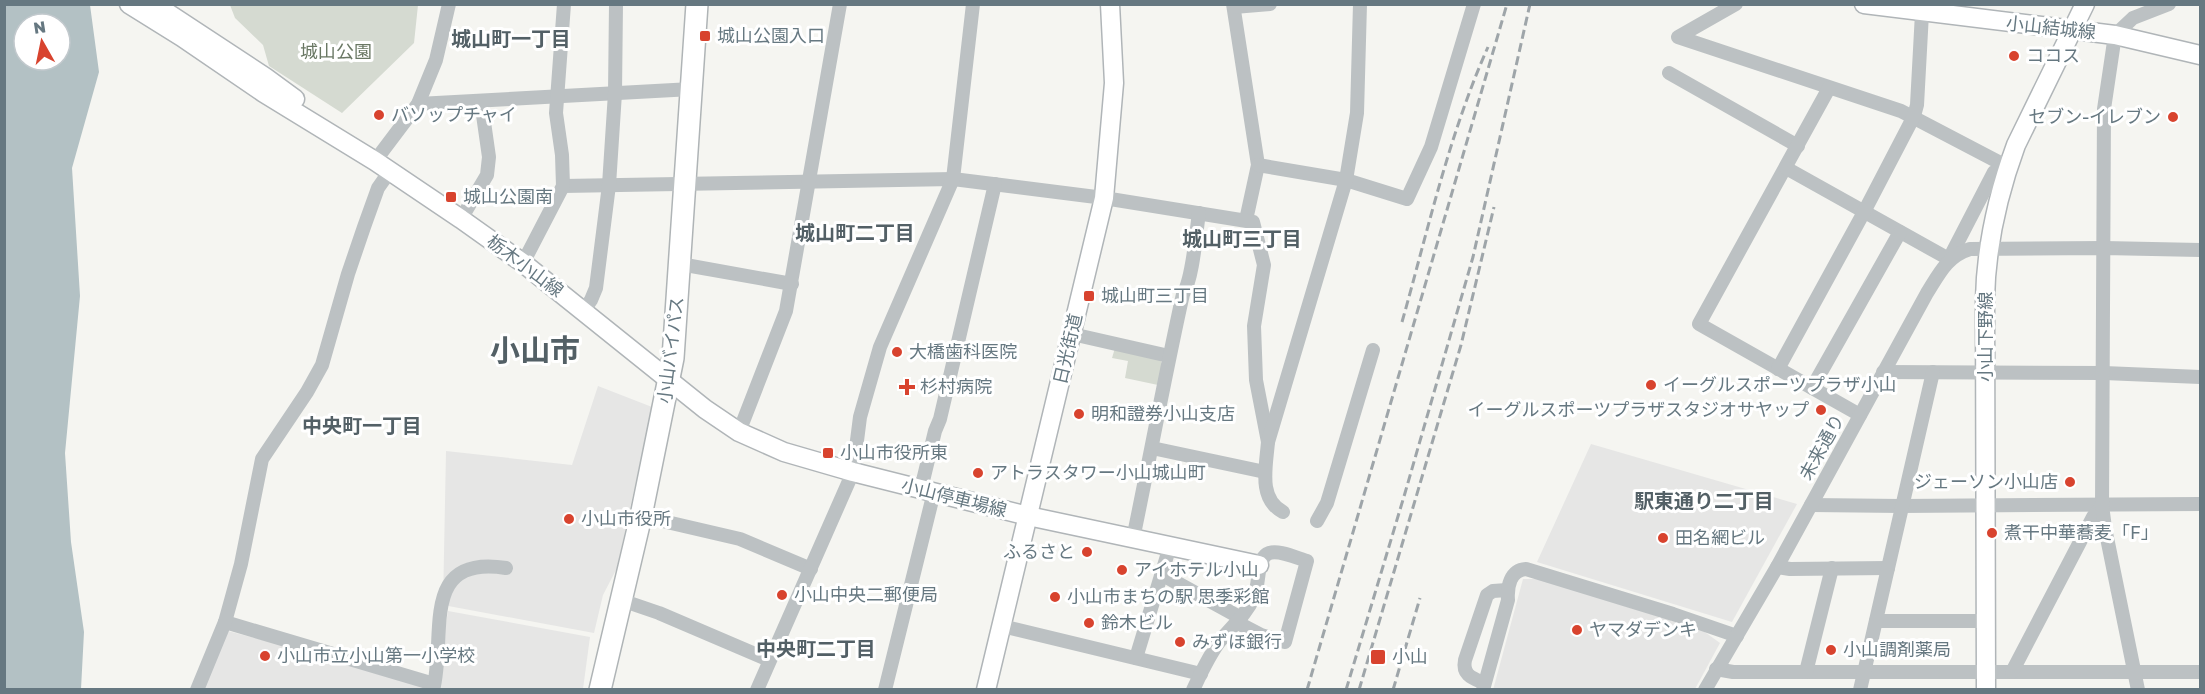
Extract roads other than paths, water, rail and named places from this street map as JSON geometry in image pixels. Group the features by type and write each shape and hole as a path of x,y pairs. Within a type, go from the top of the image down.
{"highway":[{"name":"小山バイパス","path":"600,690 670,380 675,340 697,4"}],"main road":[{"name":"栃木小山線","path":"129,4 265,85"},
{"name":"栃木小山線","path":"153,4 265,85 523,263 670,380"},
{"name":"日光街道","path":"986,690 1104,198 1114,83 1110,4"},
{"name":"小山結城線","path":"1864,4 1922,13 1962,11 2073,31 2115,36 2200,55"},
{"name":"小山下野線","path":"1986,681 1986,281 1989,249 2008,167 2021,135 2085,4"},
{"name":"小山停車場線","path":"670,380 705,409 739,432 784,452 853,472 1028,516 1170,546 1259,572"}],"street":[{"path":"375,160 418,104 436,60 449,4"},
{"path":"523,263 563,186 562,155 556,112 564,4"},
{"path":"584,310 596,288 609,185 615,93 616,4"},
{"path":"739,432 783,319 792,284 840,4"},
{"path":"757,690 853,472 860,417 880,347 952,179 973,4"},
{"path":"1246,220 1258,165 1234,6 1270,4"},
{"path":"1283,512 1273,507 1267,495 1265,472 1268,442 1346,180 1357,113 1360,4"},
{"path":"1258,165 1346,180 1407,198 1431,147 1474,4"},
{"path":"1736,4 1678,37 1914,116 2008,167"},
{"path":"2138,690 2102,504 2104,109 2115,36 2133,18 2169,4"},
{"path":"1778,369 1914,116 1917,105 1922,13"},
{"path":"1669,73 1798,146"},
{"path":"1829,88 1699,324 1860,415"},
{"path":"418,104 692,89"},
{"path":"461,219 487,175 489,157 481,101"},
{"name":"未来通り","path":"1705,690 1777,567 1927,293 1949,260 1994,172 2008,167"},
{"path":"1786,168 1949,260 1958,253 1970,249 2200,250"},
{"path":"197,690 225,622 241,564 261,459 307,392 322,364 364,227 378,188 390,171"},
{"path":"563,186 952,179 1104,198 1253,222 1264,265 1254,326 1256,380 1268,442"},
{"path":"885,690 927,491 935,431 940,419 995,184"},
{"path":"1133,539 1165,386 1169,356 1191,268 1199,213"},
{"path":"1812,388 1900,232"},
{"path":"680,264 792,284"},
{"path":"1072,334 1169,356"},
{"path":"1317,521 1327,502 1373,350"},
{"path":"1883,372 2200,376"},
{"path":"1860,690 1933,372"},
{"path":"1152,448 1265,472"},
{"path":"2012,672 2102,504"},
{"path":"1811,505 2200,504"},
{"path":"641,516 740,539 811,569"},
{"path":"1136,657 1170,546"},
{"path":"1161,574 1239,620 1261,635 1285,642 1307,561 1272,552 1265,555 1254,598 1239,620 1220,640 1193,690"},
{"path":"225,622 434,687 440,606 446,587 459,573 473,568 489,565 506,568"},
{"path":"1777,567 1790,569 1888,568"},
{"path":"1806,672 1832,568"},
{"path":"1507,590 1493,591 1487,595 1465,660 1464,670 1483,686 1508,600 1507,590 1514,574 1521,569 1674,614 1737,636"},
{"path":"621,600 659,613 770,660"},
{"path":"1876,621 1986,621"},
{"path":"1002,626 1201,674"},
{"path":"1716,669 1733,672 1864,673 1986,681 2012,672 2200,672"}],"railway":[{"path":"1307,690 1507,4"},
{"path":"1346,690 1473,257 1530,4"},
{"path":"1402,322 1451,148 1488,47"},
{"path":"1359,690 1461,345 1494,207"},
{"path":"1393,690 1420,598"}],"place":[{"name":"城山公園入口","path":"705,36"},
{"name":"ココス","path":"2014,56"},
{"name":"バソップチャイ","path":"379,115"},
{"name":"セブン-イレブン","path":"2173,117"},
{"name":"城山公園南","path":"451,197"},
{"name":"城山町三丁目","path":"1089,296"},
{"name":"大橋歯科医院","path":"897,352"},
{"name":"イーグルスポーツプラザ小山","path":"1651,385"},
{"name":"杉村病院","path":"907,387"},
{"name":"イーグルスポーツプラザスタジオサヤップ","path":"1821,410"},
{"name":"明和證券小山支店","path":"1079,414"},
{"name":"小山市役所東","path":"828,453"},
{"name":"アトラスタワー小山城山町","path":"978,473"},
{"name":"ジェーソン小山店","path":"2070,482"},
{"name":"小山市役所","path":"569,519"},
{"name":"煮干中華蕎麦「F」","path":"1992,533"},
{"name":"田名網ビル","path":"1663,538"},
{"name":"ふるさと","path":"1087,552"},
{"name":"アイホテル小山","path":"1122,570"},
{"name":"小山中央二郵便局","path":"782,595"},
{"name":"小山市まちの駅 思季彩館","path":"1055,597"},
{"name":"鈴木ビル","path":"1089,623"},
{"name":"ヤマダデンキ","path":"1577,630"},
{"name":"みずほ銀行","path":"1180,642"},
{"name":"小山調剤薬局","path":"1831,650"},
{"name":"小山市立小山第一小学校","path":"265,656"},
{"name":"小山","path":"1378,657"}],"district":[{"name":"城山町一丁目","path":"511,39"},
{"name":"城山町二丁目","path":"855,233"},
{"name":"城山町三丁目","path":"1242,239"},
{"name":"小山市","path":"535,351"},
{"name":"中央町一丁目","path":"362,426"},
{"name":"駅東通り二丁目","path":"1704,501"},
{"name":"中央町二丁目","path":"816,649"}],"park label":[{"name":"城山公園","path":"336,52"}]}
